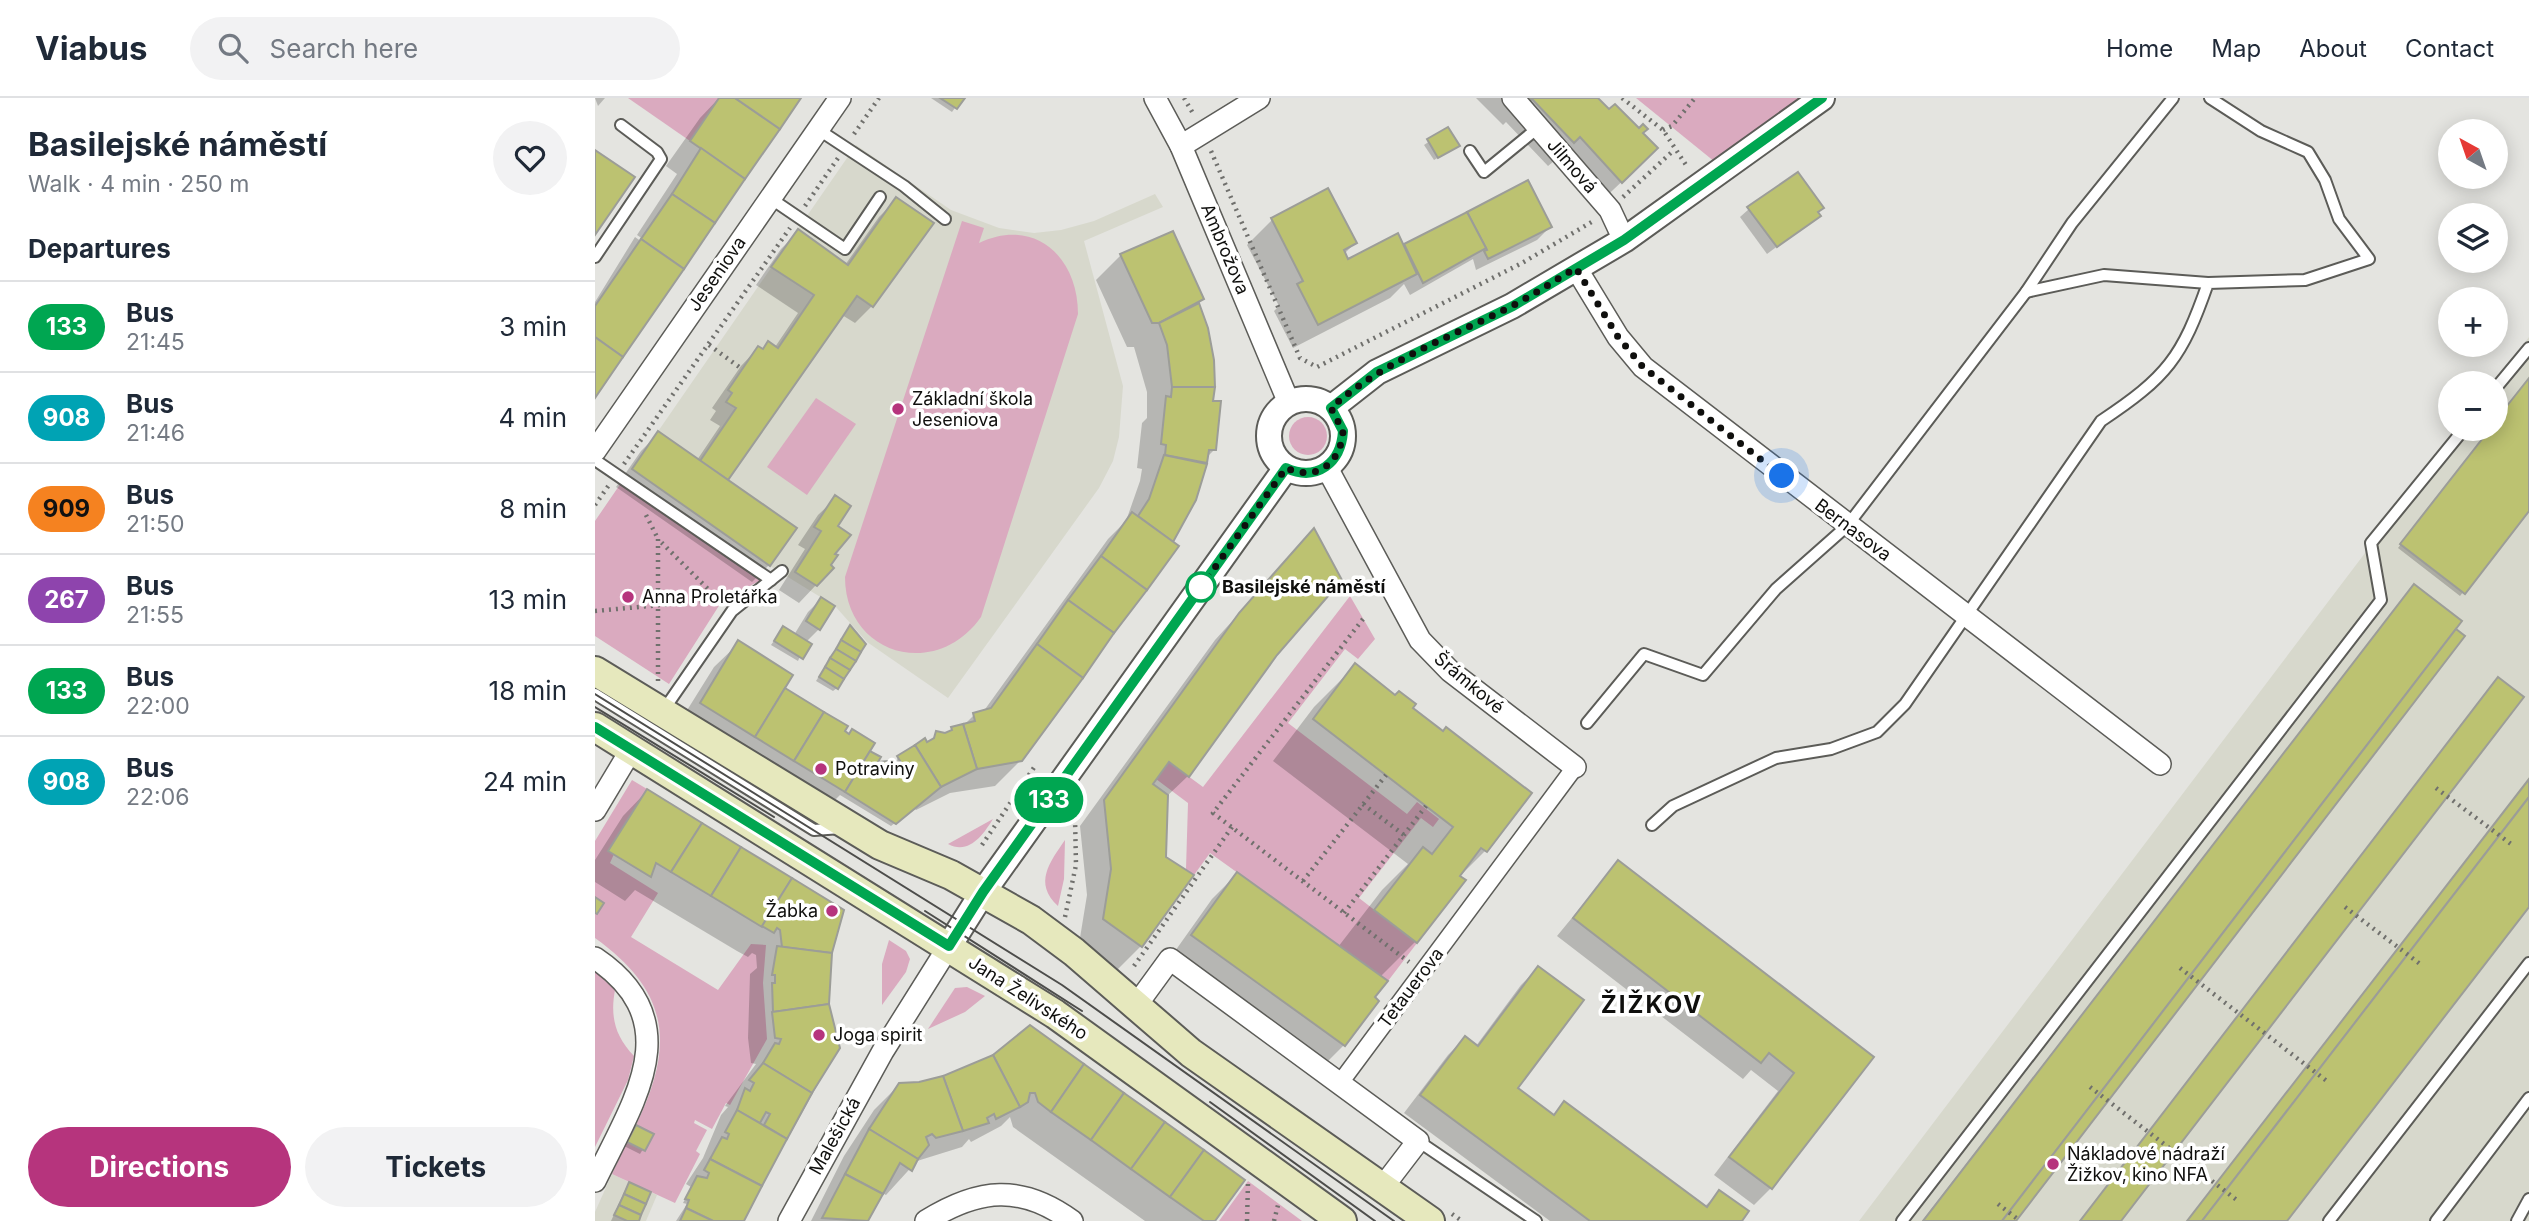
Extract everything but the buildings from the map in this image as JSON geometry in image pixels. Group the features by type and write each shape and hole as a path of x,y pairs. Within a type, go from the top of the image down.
{"main road":[{"path":"595,671 659,699 880,845 951,875 1044,929 1191,1053 1430,1221"},
{"name":"Jana Želivského","path":"595,727 1055,1014 1342,1221"}],"street":[{"name":"Jeseniova","path":"595,451 840,98"},
{"name":"Ambrožova","path":"1154,98 1181,146 1289,403"},
{"path":"1181,146 1259,98"},
{"name":"Jilmová","path":"1513,98 1610,210 1624,240"},
{"path":"1331,408 1377,372 1513,306 1624,240 1822,98"},
{"name":"Bernasova","path":"1576,268 1618,337 1643,367 2160,764"},
{"path":"1311,399 1331,408 1339,419 1342,445 1327,468 1307,474 1286,468 1276,459 1269,435 1272,422 1289,403 1311,399"},
{"path":"949,946 983,892 1286,468"},
{"name":"Šrámkové","path":"1327,468 1420,640 1450,671 1575,767"},
{"path":"595,810 631,750"},
{"name":"Tetauerova","path":"1340,1083 1575,767"},
{"name":"Malešická","path":"789,1221 883,1051 949,946"},
{"path":"595,958 611,969 631,990 643,1013 648,1039 643,1079 595,1181"},
{"path":"1135,1007 1170,959 1340,1083 1418,1141 1383,1188"},
{"path":"926,1221 975,1198 1005,1194 1037,1200 1072,1221"}],"lane":[{"path":"1587,723 1644,654 1703,675 1776,589 1847,526 2026,292 2072,223 2173,98"},
{"path":"2026,292 2104,275 2208,283 2305,280 2369,259 2339,219 2325,180 2308,152 2262,131 2210,98"},
{"path":"595,257 661,159 657,152 621,125"},
{"path":"1469,151 1483,172 1539,127"},
{"path":"819,130 904,186 944,219"},
{"path":"770,198 845,249 880,197"},
{"path":"1653,825 1673,806 1776,758 1831,749 1877,732 1905,705 2102,421 2143,393 2173,363 2194,322 2208,283"},
{"path":"2508,373 2529,348"},
{"path":"1902,1221 2381,600 2371,543 2454,441"},
{"path":"595,460 771,580"},
{"path":"659,699 732,611 782,571"},
{"path":"595,694 814,830 851,827"},
{"path":"2329,1221 2529,964"},
{"path":"2436,1221 2529,1098"},
{"path":"1418,1141 1536,1221"},
{"path":"2517,1221 2529,1199"}],"path":[{"path":"595,505 879,98"},
{"path":"1184,98 1203,132 1300,358 1317,367 1522,263 1610,210 1674,150"},
{"path":"1622,98 1663,131 1689,169"},
{"path":"1663,131 1672,125 1695,98"},
{"path":"709,345 742,369"},
{"path":"659,699 658,539 717,600 732,611"},
{"path":"595,611 717,600"},
{"path":"1363,619 1213,813 1422,972"},
{"path":"982,845 1035,766"},
{"path":"1303,881 1386,775"},
{"path":"2436,788 2511,845"},
{"path":"1363,804 1404,835"},
{"path":"1344,912 1426,806"},
{"path":"1065,917 1076,865 1075,818"},
{"path":"1134,967 1232,828"},
{"path":"2345,906 2420,964"},
{"path":"2180,968 2328,1082"},
{"path":"2090,1087 2238,1200"},
{"path":"1247,1221 1248,1172"},
{"path":"1274,1221 1281,1196"},
{"path":"1998,1205 2020,1221"}],"shaded area":[{"path":"628,98 719,98 690,141"},
{"path":"1636,98 1800,98 1715,162"},
{"name":"Základní škola Jeseniova","path":"856,145 951,210 999,228 1034,233 1061,230 1094,221 1155,194 1163,207 1084,241 1123,386 1119,437 1113,461 1099,488 948,698 867,642 835,606 770,566 632,469"},
{"path":"962,221 984,228 979,243 999,236 1018,235 1049,247 1061,259 1070,275 1076,293 1078,314 981,617 962,637 941,649 918,653 896,650 876,641 860,625 849,604 845,577"},
{"path":"2529,337 2529,1221 1859,1221 2450,441 2508,441 2508,371 2503,371"},
{"path":"816,398 856,424 807,495 767,467"},
{"path":"1308,417 1322,422 1327,436 1322,450 1308,455 1294,450 1289,436 1294,422"},
{"path":"621,483 761,580 722,601 669,684 595,636 595,521"},
{"path":"1350,596 1375,639 1358,659 1345,649 1288,723 1407,814 1417,802 1439,819 1433,827 1421,818 1359,898 1417,943 1388,981 1210,853 1194,875 1186,869 1188,803 1156,779 1169,762 1203,787"},
{"path":"632,780 647,789 609,851 614,854 610,863 658,893 631,937 718,990 751,944 766,945 763,983 767,1039 730,1105 726,1103 712,1129 695,1120 694,1123 707,1130 696,1151 700,1154 675,1203 612,1174 627,1142 645,1151 654,1135 636,1125 657,1070 660,1045 658,1022 651,1000 639,979 620,958 595,938 595,841"},
{"path":"993,819 975,842 962,847 948,844"},
{"path":"1065,840 1064,879 1058,906 1046,889 1045,881 1050,864"},
{"path":"889,940 906,951 910,959 906,972 882,1005 882,964"},
{"path":"595,971 615,990 615,1026 622,1041 634,1056 628,1080 595,1147"},
{"path":"967,987 985,996 965,1012 928,1029 955,988"},
{"path":"612,1174 657,1195 646,1221 595,1221 595,1212"},
{"path":"1248,1181 1302,1221 1219,1221"}],"tram line":[{"path":"595,694 1062,985 1394,1221"},
{"path":"595,707 774,817"},
{"path":"925,911 1082,1011"},
{"path":"1210,1102 1375,1221"}],"bus line":[{"name":"133","path":"595,727 949,946 983,892 1286,468 1307,474 1318,472 1327,468 1337,457 1342,445 1343,431 1331,408 1377,372 1513,306 1624,240 1822,98"}],"place":[{"name":"Základní škola Jeseniova","path":"898,409"},
{"name":"Basilejské náměstí","path":"1201,587"},
{"name":"Anna Proletářka","path":"628,597"},
{"name":"Potraviny","path":"821,769"},
{"name":"Žabka","path":"832,911"},
{"name":"Joga spirit","path":"819,1035"},
{"name":"Nákladové nádraží Žižkov, kino NFA","path":"2053,1164"}],"district":[{"name":"ŽIŽKOV","path":"1652,1005"}],"route":[{"path":"1201,587 1286,468 1307,474 1318,472 1327,468 1337,457 1342,445 1343,431 1331,408 1346,394 1377,372 1513,306 1576,268 1618,337 1643,367 1782,476"}]}
